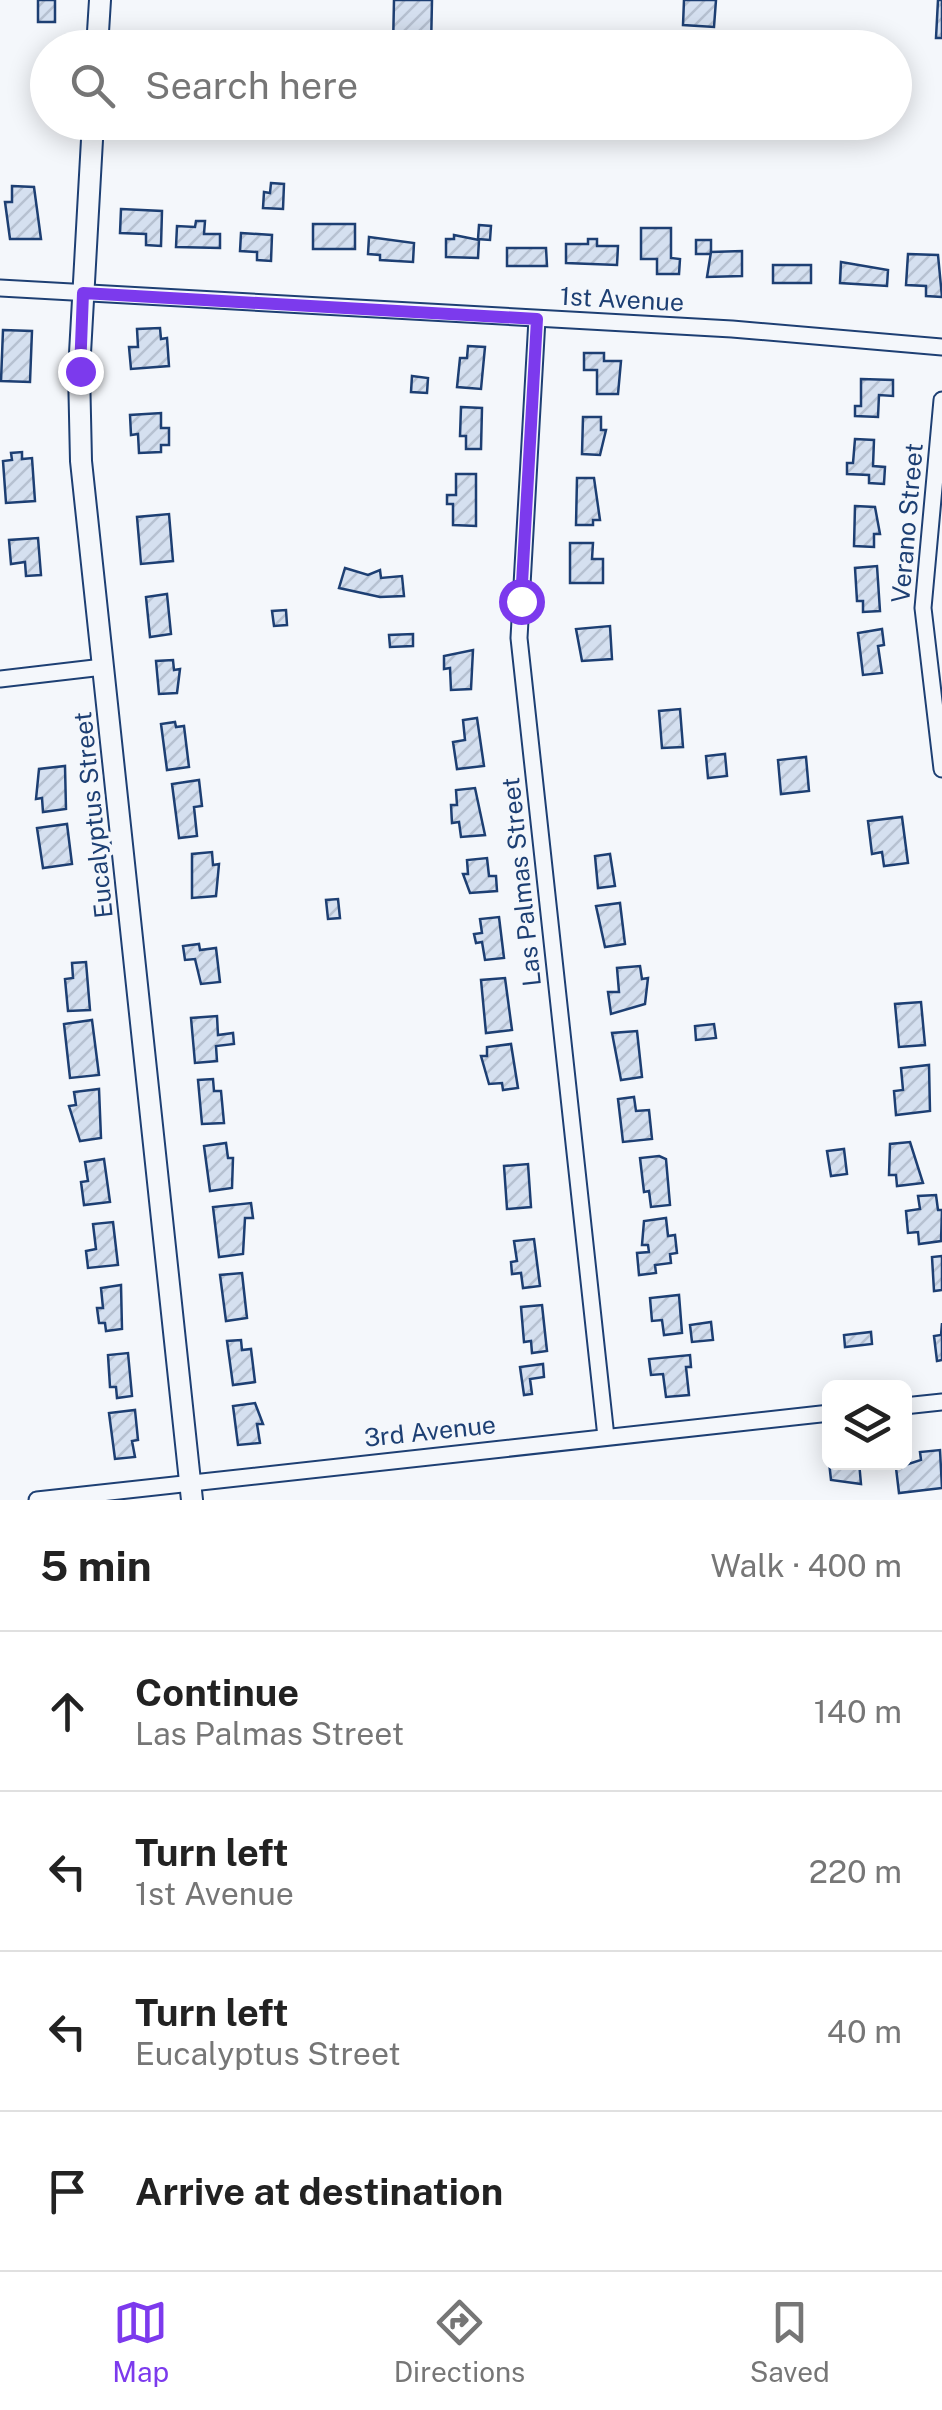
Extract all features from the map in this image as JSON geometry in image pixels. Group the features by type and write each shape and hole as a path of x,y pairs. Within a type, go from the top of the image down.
{"main road":[{"path":"98,30 100,0"},
{"name":"Eucalyptus Street","path":"92,140 80,446 191,1491"}],"street":[{"name":"1st Avenue","path":"0,288 791,333 942,348"},
{"name":"Las Palmas Street","path":"537,319 519,638 606,1437"},
{"name":"Verano Street","path":"942,400 923,608 942,769"},
{"path":"0,679 103,668"},
{"path":"912,1405 942,1402"},
{"name":"3rd Avenue","path":"37,1500 191,1491 606,1437 822,1415"}],"building":[{"path":"38,0 55,0 55,22 38,22"},
{"path":"394,0 432,0 431,30 393,30"},
{"path":"684,0 716,0 714,27 683,25"},
{"path":"938,0 942,0 942,38 936,38"},
{"path":"271,183 284,184 283,209 263,208 264,192 270,193"},
{"path":"12,186 34,187 41,239 10,239 5,202 12,202"},
{"path":"121,209 162,211 161,246 146,245 146,234 120,233"},
{"path":"196,221 205,221 204,234 220,234 220,248 176,247 177,226 195,227"},
{"path":"313,224 355,224 355,249 313,249"},
{"path":"479,225 491,226 490,240 478,239"},
{"path":"641,228 671,228 671,258 680,259 679,274 657,274 657,259 641,259"},
{"path":"241,233 272,235 271,261 257,260 257,252 240,251"},
{"path":"454,235 479,240 478,258 446,257 446,239 454,239"},
{"path":"369,237 414,243 413,262 380,260 380,255 368,254"},
{"path":"588,239 597,239 597,246 618,246 617,265 566,263 566,244 588,244"},
{"path":"696,240 711,240 711,254 696,254"},
{"path":"507,248 546,248 547,266 507,266"},
{"path":"742,251 742,276 707,277 711,252"},
{"path":"908,254 938,255 942,297 926,296 926,286 906,285"},
{"path":"841,262 888,270 887,286 840,283"},
{"path":"773,265 811,265 811,283 773,283"},
{"path":"160,328 161,339 167,338 169,366 131,369 129,347 138,347 137,329"},
{"path":"3,330 32,331 30,382 1,381"},
{"path":"468,346 485,347 481,389 457,387 460,358 467,358"},
{"path":"584,353 604,353 604,361 621,361 618,394 597,394 597,370 584,370"},
{"path":"412,376 428,378 427,393 411,392"},
{"path":"861,379 893,380 893,396 879,395 878,417 855,416 855,406 861,406"},
{"path":"461,407 482,408 481,449 466,449 466,436 460,436"},
{"path":"161,413 161,428 169,428 169,445 161,445 161,452 139,453 138,434 131,435 130,415"},
{"path":"583,417 601,417 601,430 606,430 600,455 582,454"},
{"path":"855,439 874,440 873,466 885,467 884,484 869,483 869,475 847,474 847,463 853,463"},
{"path":"22,452 22,459 32,458 35,501 6,503 3,461 12,460 11,453"},
{"path":"456,474 476,474 476,526 453,525 453,504 447,504 447,495 456,495"},
{"path":"577,478 594,478 600,520 593,520 593,525 576,525"},
{"path":"855,506 875,507 880,534 874,534 874,547 854,546"},
{"path":"169,514 173,561 141,564 137,517"},
{"path":"38,538 41,575 26,576 25,562 11,564 9,540"},
{"path":"570,543 593,543 592,559 603,559 603,583 570,583"},
{"path":"877,566 880,611 863,612 863,601 857,601 855,568"},
{"path":"345,568 368,575 380,570 381,578 402,576 404,596 380,597 339,588"},
{"path":"167,594 171,634 150,637 146,597"},
{"path":"286,610 287,625 274,626 272,611"},
{"path":"610,626 612,659 582,661 576,629"},
{"path":"882,629 884,645 878,646 882,673 863,675 858,633"},
{"path":"413,634 413,646 390,647 389,635"},
{"path":"473,650 471,689 451,690 450,668 444,669 444,656"},
{"path":"173,660 174,670 180,669 177,693 159,694 156,661"},
{"path":"680,709 683,747 662,748 659,711"},
{"path":"477,718 484,766 457,769 453,742 465,740 463,720"},
{"path":"175,722 176,727 184,726 189,767 167,770 161,724"},
{"path":"725,754 727,776 708,778 706,756"},
{"path":"806,757 809,791 781,794 778,760"},
{"path":"65,766 66,809 43,812 42,798 36,799 39,769"},
{"path":"199,780 202,806 194,807 197,836 179,838 172,784"},
{"path":"475,788 485,835 461,837 459,822 452,823 451,805 457,805 456,790"},
{"path":"902,817 908,863 884,866 882,852 872,854 868,821"},
{"path":"67,824 72,864 43,868 37,828"},
{"path":"212,852 213,865 219,864 216,896 192,898 192,854"},
{"path":"610,854 615,886 598,888 595,856"},
{"path":"487,858 489,876 496,876 497,891 470,893 463,874 468,874 467,860"},
{"path":"338,899 340,918 328,919 326,900"},
{"path":"620,903 625,944 605,947 596,906"},
{"path":"499,917 504,958 485,960 482,942 476,943 474,934 482,933 480,919"},
{"path":"199,944 200,950 216,948 220,982 201,984 195,959 185,960 183,946"},
{"path":"86,962 90,1010 68,1011 65,979 73,978 72,963"},
{"path":"640,966 642,979 648,978 645,1004 611,1014 608,992 619,992 617,968"},
{"path":"505,978 512,1030 486,1033 481,980"},
{"path":"921,1002 925,1045 899,1047 895,1004"},
{"path":"217,1016 218,1035 233,1033 234,1044 216,1046 217,1061 195,1063 191,1018"},
{"path":"92,1020 99,1075 70,1078 64,1024"},
{"path":"714,1024 716,1038 696,1040 695,1026"},
{"path":"637,1031 642,1077 621,1080 612,1033"},
{"path":"511,1044 518,1088 503,1090 502,1083 489,1084 481,1056 487,1056 487,1047"},
{"path":"929,1065 930,1111 896,1115 894,1091 903,1090 901,1068"},
{"path":"213,1079 214,1091 221,1091 224,1123 202,1124 198,1080"},
{"path":"99,1089 101,1138 80,1141 69,1106 76,1105 74,1092"},
{"path":"634,1097 636,1111 649,1110 652,1139 623,1142 618,1099"},
{"path":"910,1142 923,1183 897,1186 896,1175 889,1175 890,1144"},
{"path":"226,1143 228,1158 233,1158 232,1188 210,1191 204,1146"},
{"path":"844,1149 847,1174 831,1176 827,1151"},
{"path":"640,1158 666,1159 670,1205 651,1207 649,1191 644,1192"},
{"path":"104,1159 110,1202 84,1205 81,1182 88,1181 85,1162"},
{"path":"528,1164 531,1207 507,1209 504,1166"},
{"path":"936,1195 938,1210 942,1210 941,1241 919,1244 918,1232 908,1233 906,1211 920,1209 918,1196"},
{"path":"251,1203 253,1218 245,1218 243,1254 219,1257 213,1207"},
{"path":"666,1218 668,1236 675,1235 677,1253 670,1254 671,1263 655,1265 656,1273 639,1275 637,1253 649,1252 648,1245 642,1245 644,1221"},
{"path":"113,1222 118,1265 88,1268 86,1251 96,1249 93,1224"},
{"path":"534,1239 540,1286 523,1288 521,1273 512,1274 511,1262 517,1261 514,1241"},
{"path":"942,1256 942,1290 934,1291 932,1257"},
{"path":"242,1273 247,1318 226,1321 220,1275"},
{"path":"121,1285 122,1329 106,1331 105,1323 99,1323 97,1308 103,1308 101,1288"},
{"path":"679,1295 682,1333 664,1335 662,1320 652,1321 650,1298"},
{"path":"542,1305 547,1351 532,1353 531,1341 524,1342 521,1307"},
{"path":"711,1322 713,1340 692,1342 690,1325"},
{"path":"942,1323 942,1360 937,1361 934,1336 941,1335"},
{"path":"871,1332 872,1344 845,1347 844,1335"},
{"path":"241,1340 242,1350 251,1349 255,1382 233,1385 227,1341"},
{"path":"128,1353 132,1396 117,1398 116,1387 110,1387 108,1355"},
{"path":"690,1355 691,1367 686,1367 689,1395 666,1397 663,1374 651,1375 649,1359"},
{"path":"543,1364 544,1377 530,1379 532,1394 524,1395 520,1367"},
{"path":"255,1403 263,1424 257,1424 260,1443 238,1445 233,1406"},
{"path":"135,1410 135,1457 115,1459 109,1413"},
{"path":"940,1450 942,1488 899,1493 896,1470 912,1470 912,1463 921,1460 920,1452"},
{"path":"830,1470 860,1470 861,1484 831,1480"}],"route":[{"path":"80,371 83,293 537,319 521,601"}]}
